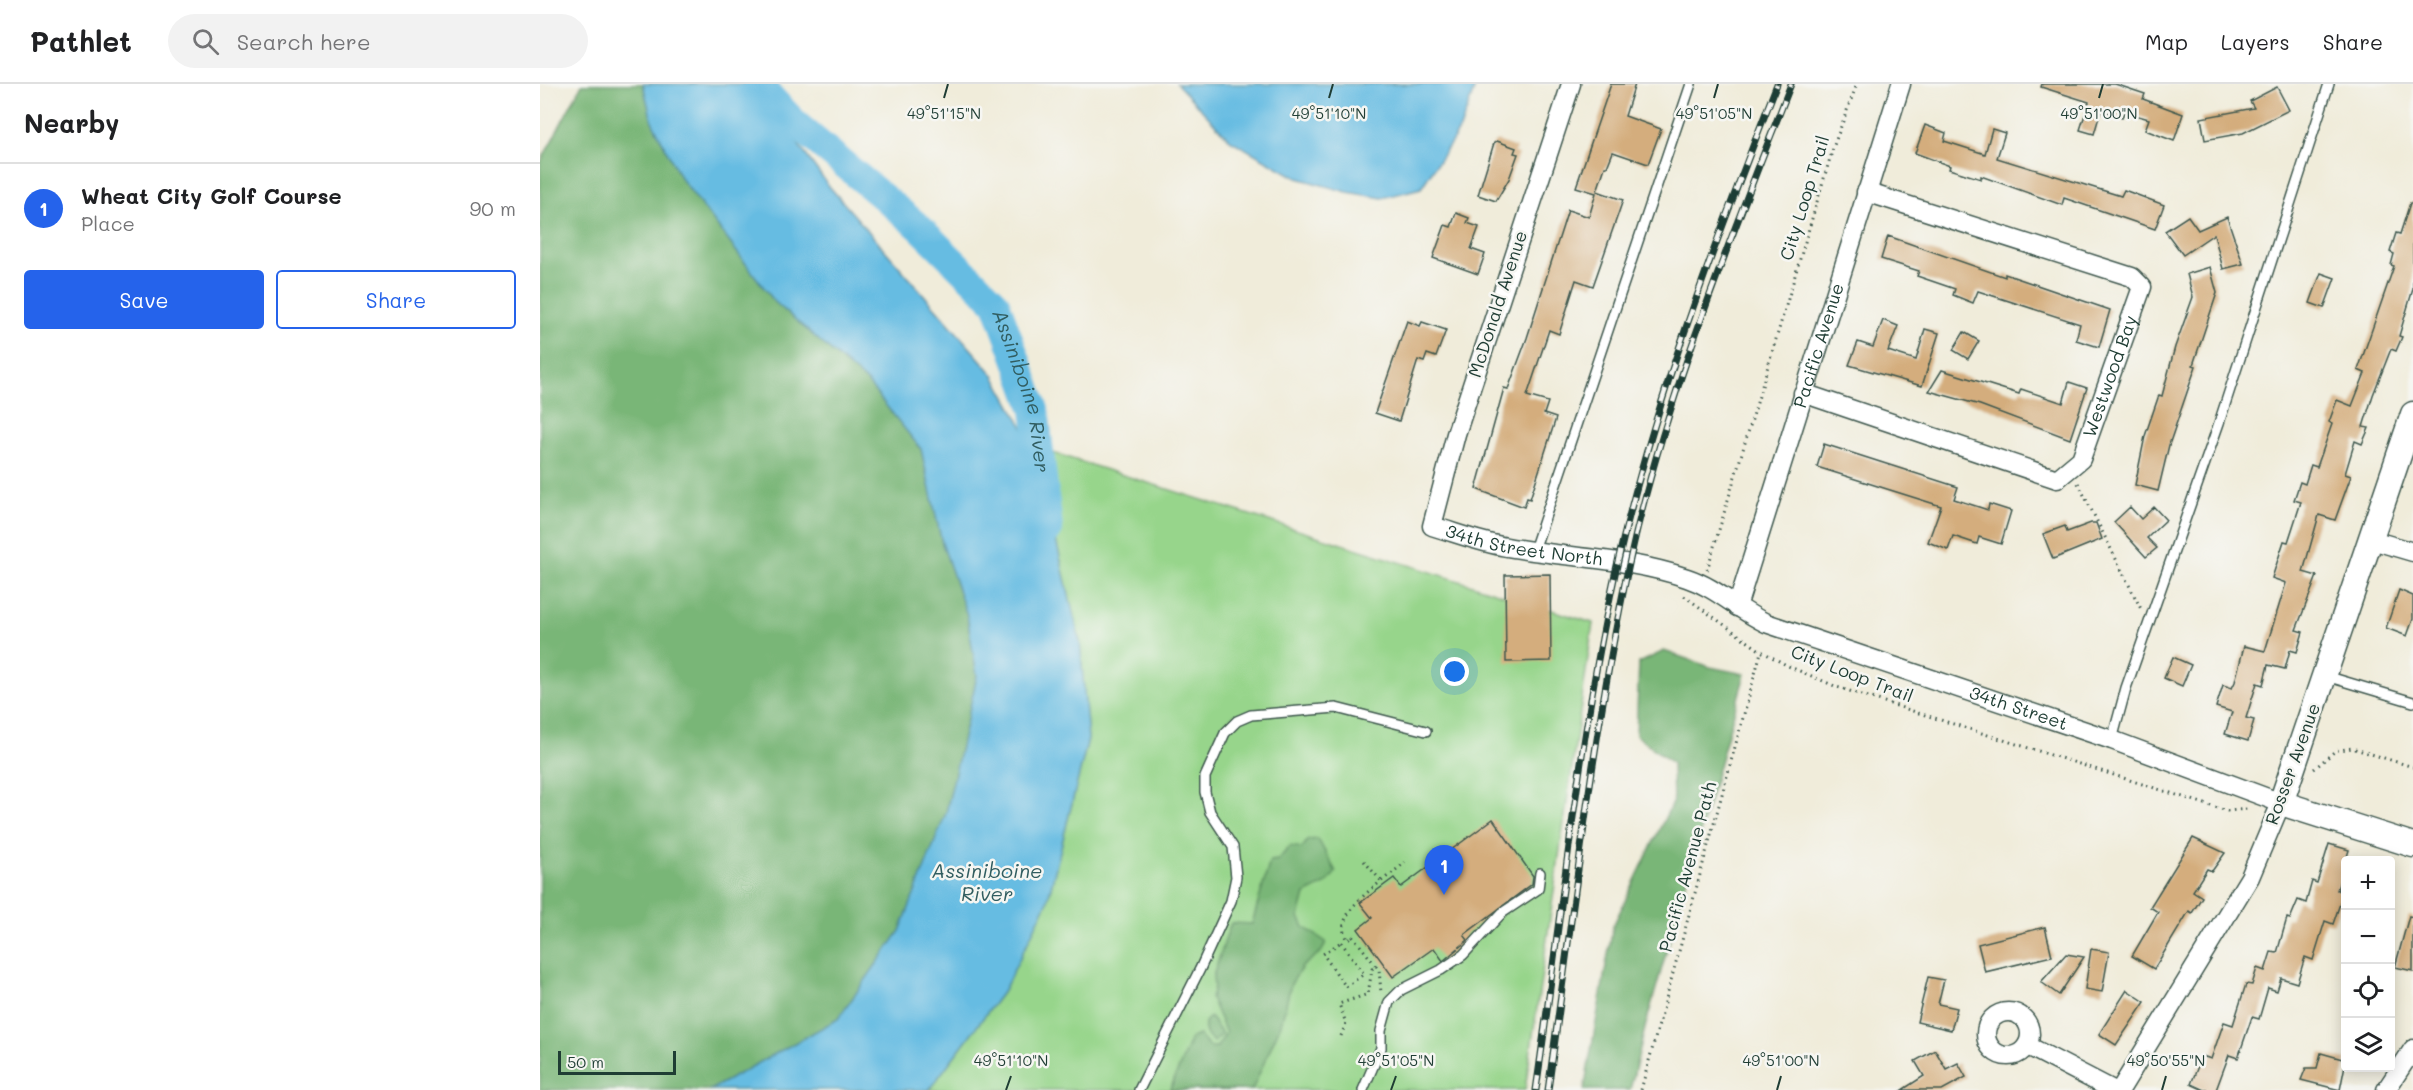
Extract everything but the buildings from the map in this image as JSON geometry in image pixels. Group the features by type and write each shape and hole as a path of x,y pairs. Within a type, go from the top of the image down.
{"street":[{"name":"McDonald Avenue","path":"1432,526 1456,434 1570,84"},
{"name":"Pacific Avenue","path":"1737,607 1901,84"},
{"name":"Westwood Bay","path":"1866,192 2132,277 2142,287 2081,459 2071,468"},
{"path":"1803,393 2057,479 2071,468"},
{"name":"Rosser Avenue","path":"2120,1090 2250,877 2281,802 2413,414"},
{"name":"34th Street North","path":"1432,526 1506,547 1624,563"},
{"path":"2372,540 2413,552"},
{"name":"34th Street","path":"1624,563 1703,584 1766,623 2112,740 2281,802 2413,845"},
{"path":"2028,1046 2113,1090"},
{"path":"2386,1090 2413,1049"}],"lane":[{"path":"1534,550 1691,84"},
{"path":"2112,740 2330,84"},
{"path":"2325,675 2413,702"},
{"path":"1139,1090 1200,969 1233,893 1236,877 1233,848 1210,812 1205,792 1205,777 1225,733 1236,721 1251,715 1336,708 1426,731"},
{"path":"1363,1090 1381,1048 1384,1015 1389,1002 1401,990 1441,970 1463,955 1502,913 1538,890 1540,873"}],"path":[{"name":"City Loop Trail","path":"1857,84 1834,146 1697,605 1761,651 1788,666 1837,687 2227,811 2281,802"},
{"path":"2071,468 2145,616 2151,618"},
{"name":"Pacific Avenue Path","path":"1641,1090 1761,651"},
{"path":"2310,773 2335,751 2352,748 2413,767"},
{"path":"1364,861 1382,882"},
{"path":"1346,938 1343,926 1353,904 1405,862"},
{"path":"1341,942 1364,974 1346,987 1323,954 1346,938 1353,935 1379,969 1382,995 1389,1002"},
{"path":"1341,1036 1346,1023 1339,1004 1368,994 1372,969 1376,966"}],"green space":[{"path":"582,84 643,84 652,121 680,177 775,302 868,383 921,449 942,543 967,615 977,676 946,813 900,931 838,1019 710,1090 540,1090 540,163"},
{"path":"1034,447 1593,623 1525,1090 929,1090 1004,990 1047,903 1088,739 1080,642"},
{"path":"1664,651 1710,667 1745,674 1646,1024 1630,1090 1584,1090 1613,926 1673,801 1672,763 1636,735 1639,663"},
{"path":"1318,839 1336,872 1327,883 1305,894 1299,917 1304,927 1326,942 1322,951 1302,967 1291,984 1281,1024 1252,1090 1170,1090 1191,1038 1199,1035 1209,1047 1217,1047 1226,1033 1211,998 1214,987 1213,976 1231,923 1252,924 1270,861 1278,860 1290,846 1302,848 1308,840"},
{"path":"1210,1017 1222,1034 1214,1042 1207,1036 1205,1028 1205,1022"}],"water":[{"name":"Assiniboine River","path":"643,84 761,84 765,99 828,185 993,374 1034,447 1080,642 1088,739 1047,903 1004,990 929,1090 710,1090 838,1019 900,931 946,813 977,676 967,615 942,543 921,449 868,383 775,302 680,177 652,121"},
{"path":"1177,84 1476,84 1460,129 1421,188 1382,198 1347,192 1297,178 1230,140"}],"waterway":[{"name":"Assiniboine River","path":"758,84 797,125 919,227 996,303 1035,410 1049,529"}],"railway":[{"path":"1536,1090 1580,767 1602,638 1630,511 1666,387 1708,265 1777,84"},
{"path":"1548,1090 1604,695 1629,564 1644,502 1680,381 1791,84"}],"place":[{"name":"Wheat City Golf Course","path":"1444,895"}]}
